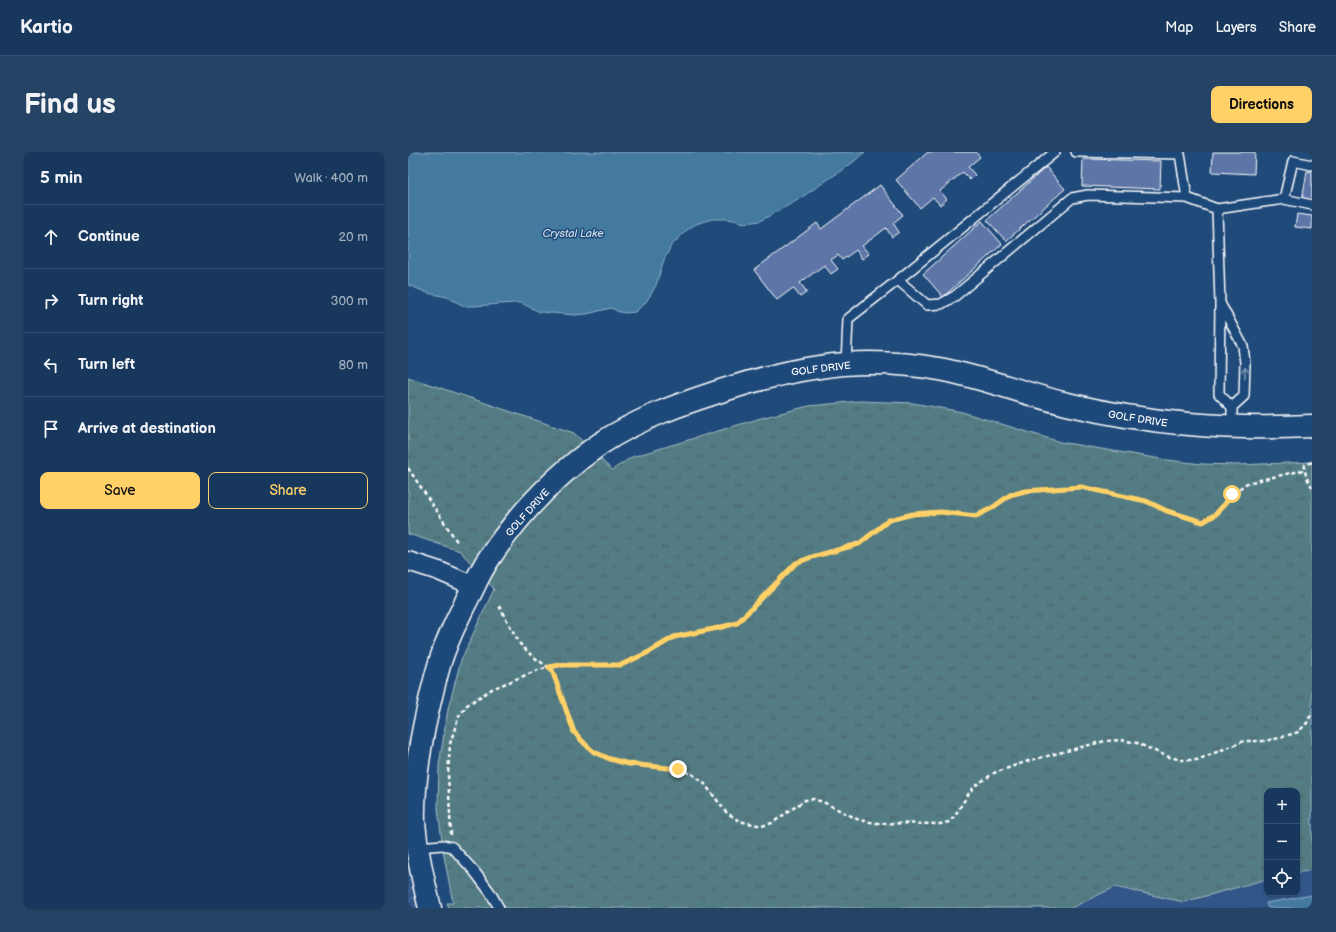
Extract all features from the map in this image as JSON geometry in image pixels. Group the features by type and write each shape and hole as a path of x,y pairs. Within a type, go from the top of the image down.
{"street":[{"name":"GOLF DRIVE","path":"430,908 417,847 414,811 415,783 429,703 444,650 460,613 488,559 515,524 542,494 579,460 622,431 671,409 747,383 796,371 846,364 894,364 929,367 975,378 1067,404 1165,423 1232,417 1312,426"},
{"path":"408,561 439,571 474,586"}],"lane":[{"path":"846,364 848,319 1055,152"},
{"path":"1076,152 1180,154 1187,198"},
{"path":"1284,199 1293,161 1312,165"},
{"path":"898,280 927,305 941,304 955,296 1072,198 1088,195 1187,198 1217,209 1284,199 1312,205"},
{"path":"1217,209 1220,304 1219,394 1232,417"},
{"path":"1220,304 1243,346 1245,363 1244,396 1232,417"},
{"path":"417,847 443,845 452,847 474,871 490,892 499,908"}],"path":[{"path":"1312,462 1305,465 1304,470 1312,487"},
{"path":"408,468 458,543"},
{"path":"452,847 448,774 450,744 458,718 467,705 492,689 538,670 559,665 621,665 649,652 674,637 737,623 796,563 859,544 889,520 913,514 941,512 976,516 992,508 1010,495 1025,491 1081,487 1146,501 1167,511 1203,522 1216,514 1232,494 1247,483 1304,470"},
{"path":"499,606 520,644 531,656 552,670 574,732 594,752 610,759 629,764 678,769 692,774 704,783 726,812 739,821 762,826 772,823 805,800 813,799 823,802 859,820 876,823 940,824 949,822 976,785 994,772 1028,761 1105,741 1121,740 1137,743 1166,756 1181,760 1196,760 1244,741 1264,741 1298,732 1306,723 1312,712"}],"shaded area":[{"path":"1312,870 1312,908 1071,908 1115,887 1184,902 1264,880 1264,896 1300,896 1300,872"},
{"path":"408,872 418,908 408,908"}],"green space":[{"path":"408,377 574,433 612,470 632,457 761,418 809,406 860,401 913,403 962,412 1060,442 1167,460 1202,464 1237,465 1312,462 1312,870 1300,872 1300,788 1264,788 1264,880 1184,902 1115,887 1071,908 449,908 447,903 453,903 444,856 438,809 439,765 448,709 461,660 494,589 460,551 408,534"}],"water":[{"name":"Crystal Lake","path":"408,152 865,152 851,164 796,201 760,221 745,223 729,219 712,219 696,224 687,230 671,246 664,260 656,285 646,302 635,312 619,312 611,308 587,314 575,315 540,312 521,303 464,306 447,297 428,293 408,285"},
{"path":"1312,895 1312,908 1268,908 1266,903"}],"building":[{"path":"928,152 976,152 980,157 968,167 975,175 970,180 963,172 940,191 947,199 940,205 933,197 920,208 896,180"},
{"path":"1213,152 1255,152 1254,174 1212,172"},
{"path":"1083,159 1161,161 1160,189 1082,186"},
{"path":"1046,167 1065,189 1006,241 987,220"},
{"path":"1307,171 1312,172 1312,202 1302,200"},
{"path":"880,185 903,215 893,223 899,232 892,237 886,228 862,246 869,254 862,259 856,250 842,260 838,255 831,260 838,269 831,274 824,265 800,283 807,292 800,297 793,288 777,300 754,270 817,223 821,229"},
{"path":"1297,214 1312,216 1312,229 1295,227"},
{"path":"982,221 1002,244 943,297 923,274"}],"route":[{"path":"678,769 629,764 610,759 594,752 574,732 552,670 549,667 559,665 621,665 649,652 674,637 737,623 796,563 859,544 889,520 913,514 941,512 976,516 992,508 1010,495 1025,491 1081,487 1146,501 1167,511 1203,522 1216,514 1232,494"}]}
